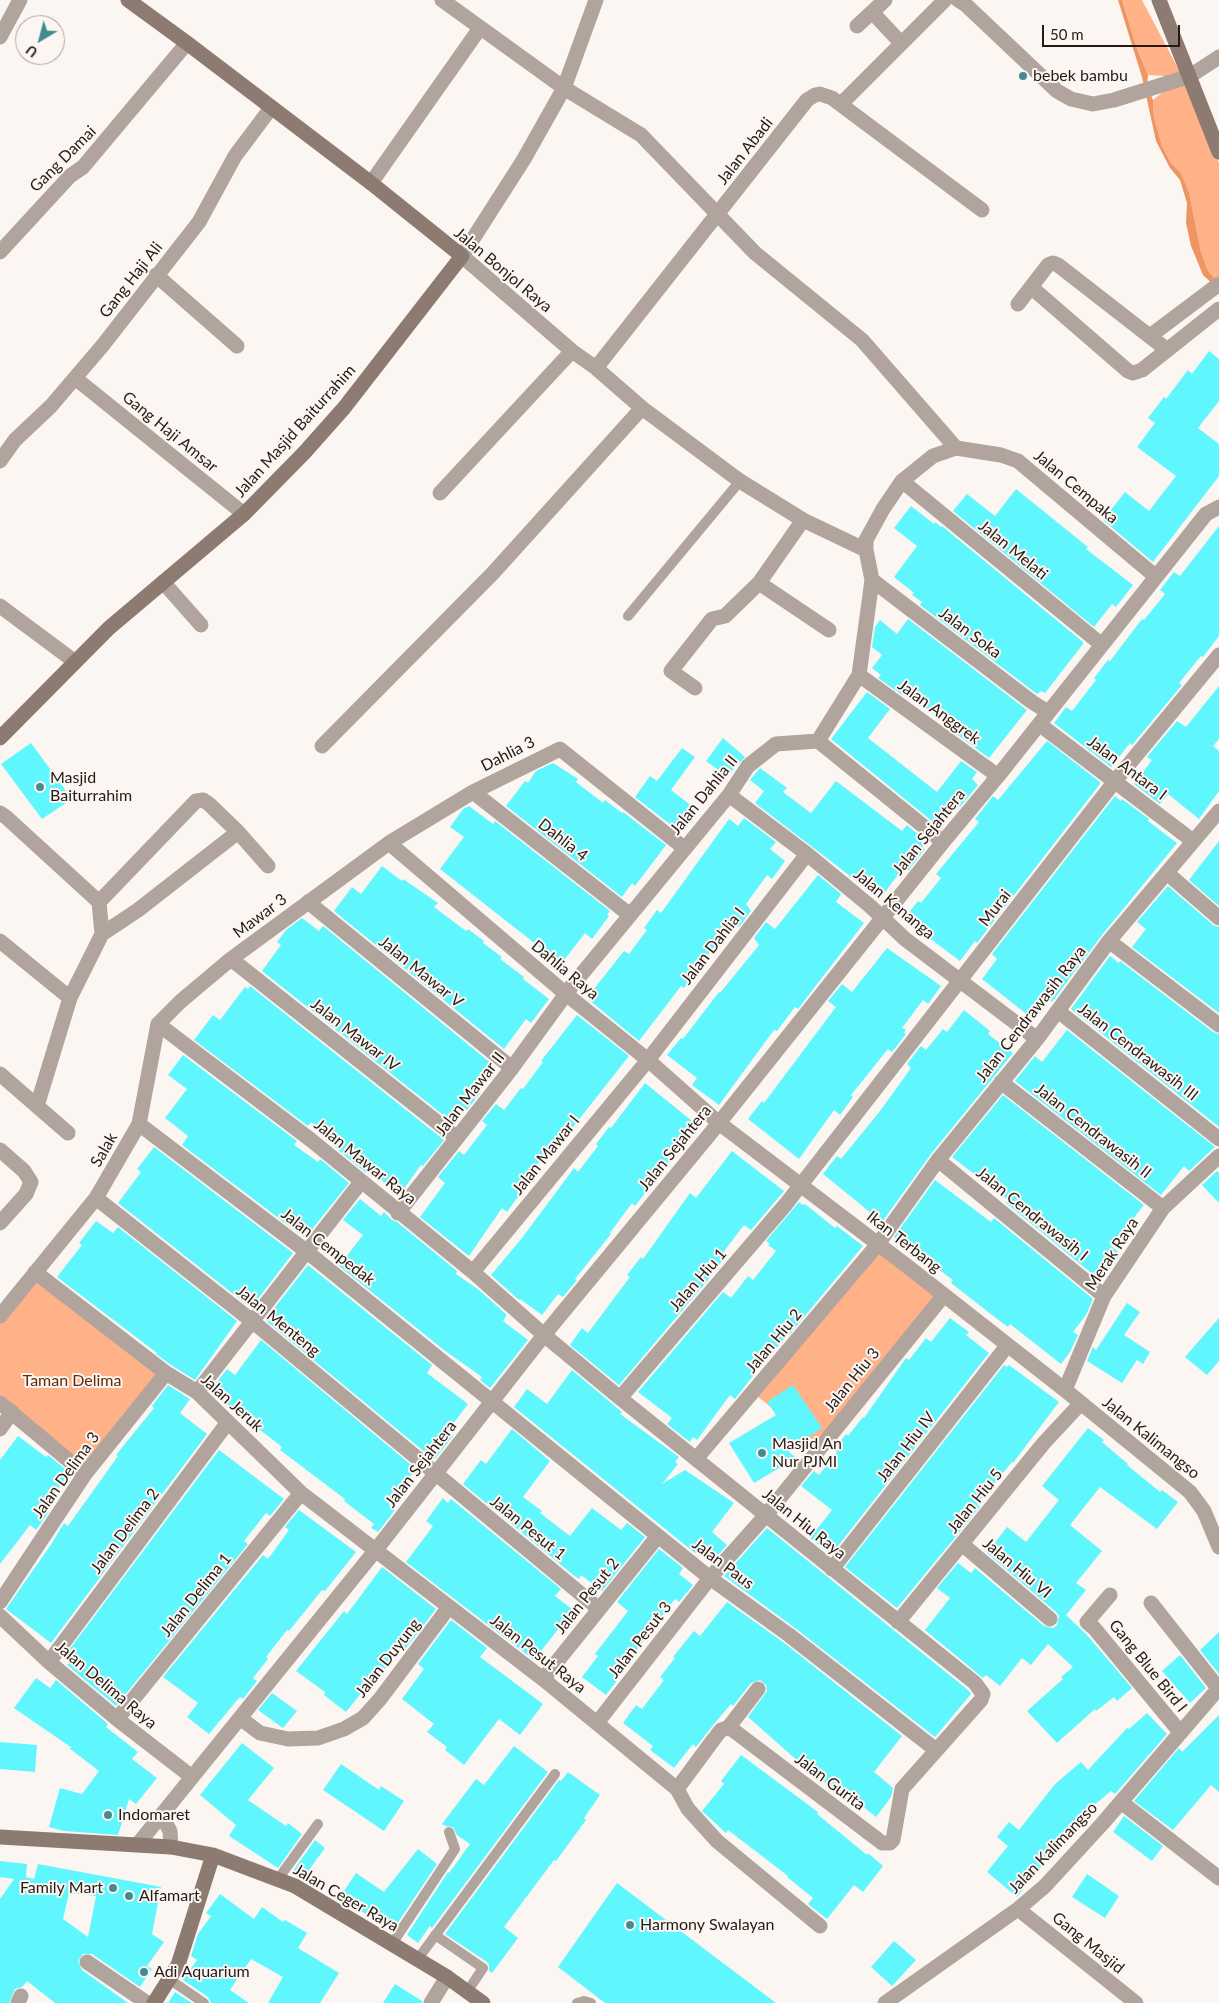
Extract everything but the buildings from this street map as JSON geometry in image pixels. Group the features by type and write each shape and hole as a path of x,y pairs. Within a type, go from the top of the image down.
{"street":[{"path":"0,38 20,0"},
{"name":"Jalan Bonjol Raya","path":"128,0 371,183 462,256 572,352 596,368 642,408 740,481 803,520 866,550"},
{"path":"442,0 564,88 640,135 755,253 862,340 956,448"},
{"path":"462,256 524,159 564,88 596,0"},
{"path":"857,26 885,0"},
{"path":"945,0 841,104 982,210"},
{"path":"958,0 966,5 1057,92 1093,104 1114,100 1190,76 1219,58"},
{"path":"1159,0 1219,152"},
{"path":"872,12 901,43"},
{"path":"371,183 480,28"},
{"name":"Gang Damai","path":"0,252 42,204 70,176 83,167 187,43"},
{"name":"Jalan Abadi","path":"596,368 807,100 820,94 832,98 841,104"},
{"name":"Gang Haji Ali","path":"0,461 15,440 51,406 130,312 156,275 199,222 235,156 271,108"},
{"name":"Jalan Masjid Baiturrahim","path":"0,738 74,661 113,632 163,582 244,514 304,453 344,408 462,256"},
{"path":"1018,304 1048,265 1053,263 1166,350"},
{"path":"156,275 237,346"},
{"path":"1150,336 1219,284"},
{"path":"1031,287 1128,371 1137,372 1142,370 1219,309"},
{"path":"440,493 572,352"},
{"name":"Gang Haji Amsar","path":"75,378 244,514"},
{"path":"322,746 493,573 642,408"},
{"name":"Jalan Cempaka","path":"872,580 866,540 883,509 902,481 933,456 956,448 1001,455 1018,461 1155,576"},
{"name":"Jalan Melati","path":"902,481 1102,645"},
{"name":"Jalan Sejahtera","path":"138,1844 375,1551 544,1335 719,1123 943,842 998,776 1155,576 1206,514 1219,508"},
{"path":"695,688 670,670 712,619 725,616 759,583 803,520"},
{"path":"872,580 859,675 818,741 943,842"},
{"name":"Jalan Soka","path":"872,580 1032,702 1043,718"},
{"path":"163,582 201,625"},
{"path":"759,583 829,630"},
{"path":"0,606 74,661"},
{"name":"Murai","path":"800,1184 1115,781 1219,655"},
{"name":"Jalan Anggrek","path":"859,675 998,776"},
{"name":"Jalan Antara I","path":"1043,718 1115,781 1193,841"},
{"name":"Jalan Dahlia II","path":"566,994 729,795 748,766 776,744 818,741"},
{"name":"Dahlia 3","path":"389,843 474,792 560,749 684,848"},
{"name":"Dahlia 4","path":"474,792 630,915"},
{"name":"Jalan Kenanga","path":"729,795 807,854 870,906 905,939 1037,1039"},
{"path":"98,902 196,801 203,800 209,804 238,832 268,866"},
{"name":"Jalan Cendrawasih Raya","path":"878,1244 938,1160 1037,1039 1109,941 1219,811"},
{"path":"0,813 98,902 102,934"},
{"path":"37,1106 70,998 102,934 138,910 238,832"},
{"name":"Mawar 3","path":"158,1024 181,1001 231,959 389,843"},
{"name":"Dahlia Raya","path":"389,843 566,994 648,1060 719,1123"},
{"name":"Jalan Dahlia I","path":"648,1060 807,854"},
{"path":"1167,872 1219,918"},
{"name":"Jalan Mawar V","path":"308,902 512,1068"},
{"path":"0,941 70,998"},
{"path":"1109,941 1219,1025"},
{"name":"Jalan Mawar IV","path":"231,959 457,1138"},
{"name":"Jalan Mawar II","path":"398,1213 512,1068 566,994"},
{"name":"Jalan Cendrawasih III","path":"1058,1011 1219,1139"},
{"name":"Salak","path":"0,1316 96,1198 139,1124 158,1024"},
{"name":"Jalan Mawar Raya","path":"158,1024 311,1140 398,1213 473,1272 544,1335"},
{"name":"Jalan Mawar I","path":"473,1272 648,1060"},
{"path":"0,1074 68,1133"},
{"name":"Jalan Cendrawasih II","path":"1001,1082 1163,1208"},
{"name":"Ikan Terbang","path":"719,1123 1065,1390"},
{"name":"Jalan Cempedak","path":"139,1124 306,1251 492,1401"},
{"path":"0,1150 24,1171 31,1182 26,1194 0,1223"},
{"name":"Merak Raya","path":"1065,1390 1104,1296 1163,1208 1219,1156"},
{"name":"Jalan Cendrawasih I","path":"938,1160 1104,1296"},
{"path":"197,1392 361,1182"},
{"name":"Jalan Hiu 1","path":"620,1398 786,1204 800,1184"},
{"name":"Jalan Menteng","path":"96,1198 252,1321 435,1474"},
{"name":"Jalan Hiu 2","path":"696,1459 878,1244"},
{"name":"Jalan Jeruk","path":"35,1272 166,1373 197,1392 301,1493 375,1551"},
{"name":"Jalan Hiu 3","path":"710,1578 766,1515 944,1295"},
{"name":"Jalan Hiu Raya","path":"544,1335 975,1683 983,1694 981,1700 936,1750"},
{"name":"Jalan Hiu IV","path":"832,1569 1007,1346"},
{"name":"Jalan Delima 3","path":"0,1602 85,1474 166,1373"},
{"name":"Jalan Kalimangso","path":"1065,1390 1190,1492 1204,1511 1219,1547"},
{"name":"Jalan Paus","path":"492,1401 710,1578 789,1636 936,1750"},
{"path":"0,1403 85,1474"},
{"name":"Jalan Hiu 5","path":"898,1622 1043,1444 1081,1403"},
{"path":"0,1429 12,1412"},
{"name":"Jalan Delima 2","path":"49,1662 228,1422"},
{"name":"Jalan Pesut 1","path":"435,1474 599,1609"},
{"name":"Jalan Delima 1","path":"118,1719 301,1493"},
{"name":"Jalan Pesut 2","path":"543,1679 658,1536"},
{"name":"Jalan Hiu VI","path":"962,1544 1050,1619"},
{"name":"Jalan Pesut Raya","path":"375,1551 543,1679 677,1789"},
{"name":"Jalan Pesut 3","path":"597,1723 710,1578"},
{"name":"Gang Blue Bird I","path":"1110,1595 1088,1622 1180,1732"},
{"path":"1151,1603 1219,1689"},
{"name":"Jalan Duyung","path":"240,1718 260,1733 288,1739 318,1738 344,1729 363,1718 380,1699 449,1607"},
{"name":"Jalan Delima Raya","path":"0,1616 49,1662 192,1777"},
{"path":"758,1689 728,1728 721,1730 714,1738 677,1789 688,1809 717,1842 820,1926"},
{"name":"Jalan Kalimangso","path":"890,2002 1018,1909 1045,1886 1219,1689"},
{"name":"Jalan Gurita","path":"728,1728 882,1843 890,1843 894,1840 902,1788 936,1750"},
{"path":"1121,1802 1219,1878"},
{"path":"162,1816 170,1831 171,1847"},
{"name":"Jalan Ceger Raya","path":"0,1837 138,1844 171,1847 214,1855 295,1886 447,1978 483,2003"},
{"path":"154,2003 178,1964 214,1855"},
{"name":"Gang Masjid","path":"1018,1909 1136,2003"},
{"path":"87,1962 147,2003"},
{"path":"431,2003 447,1978"}],"lane":[{"path":"628,616 740,481"},
{"path":"417,1960 555,1774"},
{"path":"278,1879 318,1824"},
{"path":"392,1944 456,1849 449,1832"},
{"path":"435,1935 483,1968 467,1992"},
{"path":"168,1980 204,2003"},
{"path":"577,2003 591,2003"}],"green space":[{"path":"1122,0 1142,0 1182,76 1219,163 1219,283 1208,271 1201,252 1189,192 1181,173 1171,163 1162,146 1154,117 1153,100 1181,77 1148,75 1137,49"},
{"path":"878,1244 944,1295 821,1446 753,1393"},
{"name":"Taman Delima","path":"35,1272 166,1373 85,1474 0,1404 0,1318"}],"shaded area":[{"path":"1118,0 1122,0 1137,49 1148,75 1147,85 1153,100 1154,117 1162,146 1171,163 1181,173 1189,192 1201,252 1208,271 1219,283 1219,290 1203,275 1191,246 1186,223 1187,203 1180,180 1170,168 1156,141 1142,77"}],"place":[{"name":"bebek bambu","path":"1023,76"},
{"name":"Masjid Baiturrahim","path":"40,787"},
{"name":"Masjid An Nur PJMI","path":"762,1453"},
{"name":"Indomaret","path":"108,1815"},
{"name":"Family Mart","path":"113,1888"},
{"name":"Alfamart","path":"129,1896"},
{"name":"Harmony Swalayan","path":"630,1925"},
{"name":"Adi Aquarium","path":"144,1972"}]}
